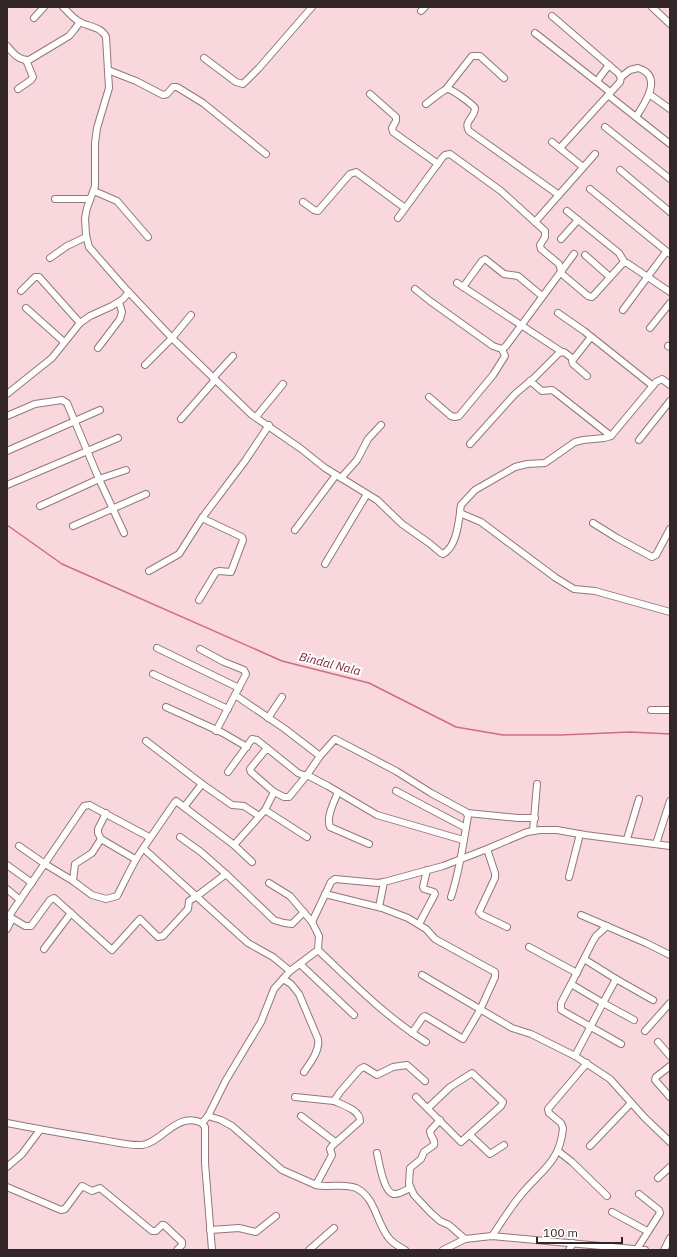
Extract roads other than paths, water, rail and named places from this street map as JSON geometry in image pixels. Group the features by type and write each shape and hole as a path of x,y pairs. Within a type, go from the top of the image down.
{"street":[{"path":"34,18 44,7"},
{"path":"63,7 80,22 98,29 104,34 108,70 109,88 99,120 96,143 96,181 85,218 86,237 89,247 172,338 256,417 325,468 381,503 402,524 443,554 446,552 456,536 461,505 475,490 515,467 527,464 546,463 576,442 612,436 660,379 670,385"},
{"path":"204,58 236,82 243,84 259,68 312,7"},
{"path":"652,7 669,22"},
{"path":"552,16 620,75 620,82 560,148"},
{"path":"7,46 17,57 26,60 33,58 69,36 80,22"},
{"path":"535,33 597,81 636,117 670,144"},
{"path":"426,104 446,89 472,56 478,55 481,57 504,78"},
{"path":"18,89 33,78 26,60"},
{"path":"597,81 609,65"},
{"path":"620,77 634,68 641,69 646,72 651,80 650,94 636,117"},
{"path":"108,70 136,81 163,95 168,94 173,87 176,87 203,104 266,154"},
{"path":"446,89 450,89 472,104 475,108 474,114 467,124 469,131 559,195"},
{"path":"370,94 396,117 396,121 392,128 393,132 438,164"},
{"path":"650,94 670,109"},
{"path":"605,126 670,180"},
{"path":"552,142 583,167"},
{"path":"398,218 445,155 450,154 501,191 535,222 545,233 540,247 559,264 561,272 590,297 594,296 625,262"},
{"path":"535,222 595,154"},
{"path":"620,170 670,212"},
{"path":"303,202 314,210 318,211 350,174 356,172 405,208"},
{"path":"590,189 668,253 623,310"},
{"path":"94,191 117,201 148,237"},
{"path":"55,199 90,199"},
{"path":"567,211 619,253 625,262 670,292"},
{"path":"561,239 578,220"},
{"path":"50,258 67,246 86,237"},
{"path":"502,349 574,254"},
{"path":"584,255 610,277"},
{"path":"542,296 518,276 504,274 485,259 460,285 572,359 572,364 587,376"},
{"path":"21,291 35,277 39,277 80,323"},
{"path":"415,289 430,302 493,346 502,349 505,356 500,366 457,417 451,416 429,397"},
{"path":"7,394 56,353 80,323 90,316 119,302 129,292"},
{"path":"98,348 120,319 122,312 119,302"},
{"path":"650,328 670,303"},
{"path":"26,308 64,342"},
{"path":"558,313 653,386"},
{"path":"146,365 172,338 191,315"},
{"path":"572,359 590,337"},
{"path":"470,444 515,394 559,353 562,352"},
{"path":"181,419 233,356"},
{"path":"530,381 542,391 553,391 612,436"},
{"path":"256,417 283,384"},
{"path":"7,416 35,404 64,400 67,402 99,479 124,533"},
{"path":"639,440 669,405"},
{"path":"7,451 100,410"},
{"path":"149,571 179,554 202,518 245,461 268,425"},
{"path":"295,530 339,476 357,460 368,439 381,425"},
{"path":"7,485 118,438"},
{"path":"40,506 99,479 126,470"},
{"path":"73,526 146,494"},
{"path":"325,564 367,494"},
{"path":"460,513 480,522 556,578 574,589 595,591 670,612"},
{"path":"199,600 216,572 231,572 243,540 239,535 202,518"},
{"path":"593,523 652,557 656,555 670,529"},
{"path":"157,648 239,688"},
{"path":"200,649 245,671 246,674 216,731"},
{"path":"153,674 228,709"},
{"path":"235,695 320,756"},
{"path":"268,718 282,697"},
{"path":"166,707 247,746"},
{"path":"651,710 670,710"},
{"path":"267,748 250,769 251,772 274,792 284,797 289,797 335,738 468,813 535,818"},
{"path":"228,772 251,741 255,739 298,774 307,774 382,817 412,824 463,840"},
{"path":"146,741 232,805 244,806 259,816"},
{"path":"184,807 202,784"},
{"path":"533,831 537,784"},
{"path":"396,791 466,828"},
{"path":"234,845 265,810 274,792"},
{"path":"338,792 330,816 330,827 369,844"},
{"path":"627,839 638,799"},
{"path":"19,846 92,895 106,899 117,896 135,859 149,837 175,802 178,802 234,845 252,862"},
{"path":"7,929 11,913 82,808 90,805 149,837"},
{"path":"656,844 670,805"},
{"path":"265,810 307,837"},
{"path":"106,813 98,829 99,836 101,839 135,859"},
{"path":"451,897 462,858 463,840 468,813"},
{"path":"312,922 325,894 335,879 378,883 384,882 443,866 533,831 557,830 670,846"},
{"path":"569,877 580,834"},
{"path":"180,837 201,852 226,874 271,918 276,921 291,924 304,912"},
{"path":"73,881 75,864 92,853 101,839"},
{"path":"144,847 144,849 248,943 273,957 290,971"},
{"path":"487,849 495,873 495,878 478,912 507,927"},
{"path":"7,865 32,883"},
{"path":"419,924 435,894 434,892 423,887 428,870"},
{"path":"10,918 24,926 30,926 53,898 56,899 112,950 140,919 158,936 163,936 188,909 188,901 226,874"},
{"path":"202,1123 208,1116 226,1080 261,1022 274,989 290,971 318,950 319,936 312,922 290,896 269,882"},
{"path":"379,907 384,882"},
{"path":"7,889 20,900"},
{"path":"325,894 379,907 408,918 426,929 435,939 495,972 495,977 480,1010 463,1039 425,1016 412,1033"},
{"path":"44,949 70,913"},
{"path":"581,915 670,955"},
{"path":"607,926 596,936 561,1003 561,1010 621,1044"},
{"path":"529,947 577,973"},
{"path":"318,950 378,1007 426,1042"},
{"path":"584,959 653,1000"},
{"path":"300,964 354,1015"},
{"path":"422,975 512,1028 531,1034 575,1056 587,1064 610,1080 655,1129 670,1142"},
{"path":"283,979 294,987 299,994 318,1039 318,1047 316,1052 304,1072"},
{"path":"575,1056 616,979"},
{"path":"572,984 634,1020"},
{"path":"645,1031 670,1004"},
{"path":"658,1042 670,1056"},
{"path":"492,1236 519,1197 548,1167 558,1151 563,1128 561,1124 549,1113 548,1109 587,1064"},
{"path":"334,1101 340,1092 363,1067 376,1075 396,1066 408,1065 425,1081"},
{"path":"670,1066 656,1077 655,1080 670,1097"},
{"path":"416,1097 460,1142 470,1135 501,1106 503,1102 474,1074 470,1074 450,1087 428,1108"},
{"path":"295,1097 334,1101 351,1108 356,1112 360,1120 353,1128 335,1142 331,1148 332,1155 316,1185"},
{"path":"590,1146 631,1103"},
{"path":"208,1116 221,1120 232,1126 282,1170 316,1185 350,1186 360,1190 370,1200 388,1237 397,1246 404,1250"},
{"path":"301,1116 335,1142"},
{"path":"7,1123 40,1130 142,1145 150,1143 180,1123 193,1120 202,1123 205,1127 205,1163 212,1250"},
{"path":"440,1120 430,1131 434,1145 424,1152 421,1158 410,1168 409,1184 410,1188 420,1202 431,1214 440,1221 449,1224 465,1239"},
{"path":"7,1167 22,1154 40,1130"},
{"path":"470,1135 490,1154 504,1145"},
{"path":"558,1151 572,1162 607,1196"},
{"path":"377,1153 385,1184 389,1192 395,1194 410,1188"},
{"path":"658,1178 670,1166"},
{"path":"7,1187 61,1210 64,1209 82,1186 92,1191 100,1188 152,1231 156,1231 164,1225 182,1242 182,1245 177,1250"},
{"path":"637,1249 660,1211 639,1194"},
{"path":"612,1212 647,1231"},
{"path":"210,1230 239,1228 256,1232 276,1216"},
{"path":"309,1250 334,1228"},
{"path":"443,1250 465,1239 492,1236 645,1250"},
{"path":"664,1250 670,1238"},
{"path":"569,1250 573,1243"}],"waterway":[{"name":"Bindal Nala","path":"7,525 62,564 282,661 369,683 456,727 503,735 561,735 630,732 670,734"}]}
